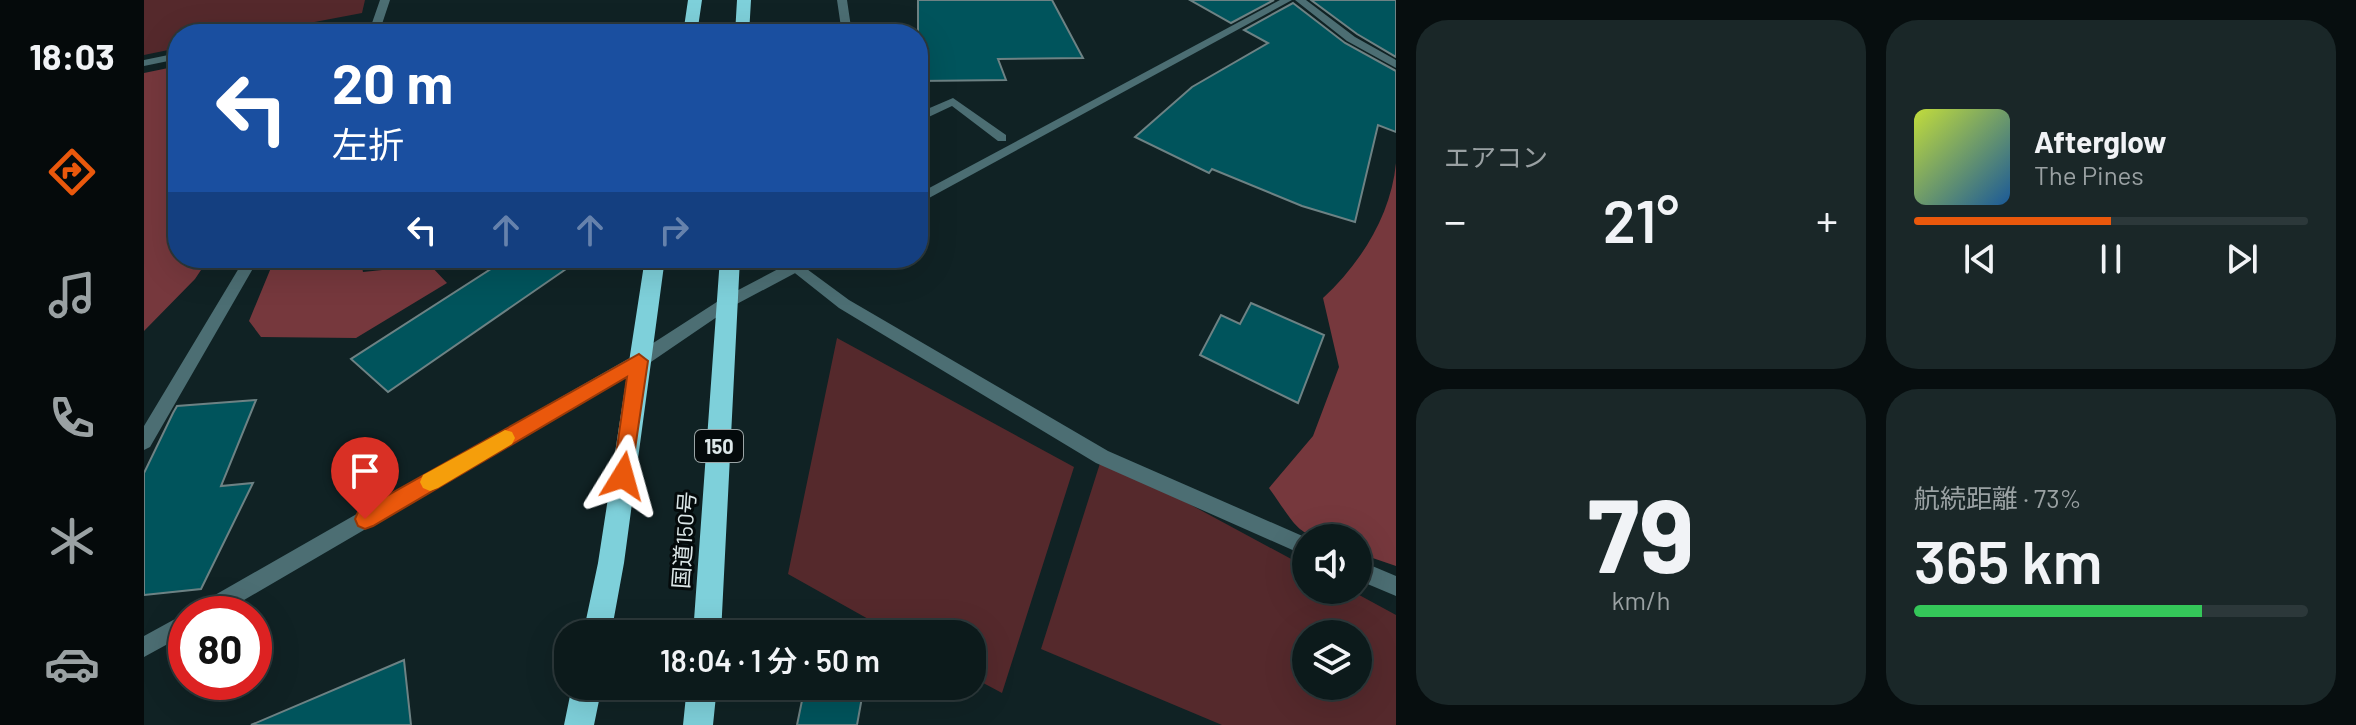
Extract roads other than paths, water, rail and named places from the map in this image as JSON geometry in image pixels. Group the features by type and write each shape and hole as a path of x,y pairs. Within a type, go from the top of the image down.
{"highway":[{"path":"691,24 695,0"},
{"path":"743,24 744,0"},
{"path":"600,620 611,563 653,268"},
{"name":"国道150号","path":"708,620 730,268"},
{"path":"579,725 584,700"},
{"path":"698,725 701,700"}],"street":[{"path":"378,24 385,0"},
{"path":"842,0 846,24"},
{"path":"928,195 1287,0"},
{"path":"1300,0 1351,39 1396,65"},
{"path":"144,63 168,58"},
{"path":"928,113 953,101 1002,138"},
{"path":"144,442 246,268"},
{"path":"232,596 639,361 728,302 793,268"},
{"path":"810,268 844,304 1102,457 1292,541"},
{"path":"1372,576 1396,586"},
{"path":"144,647 168,633"}]}
